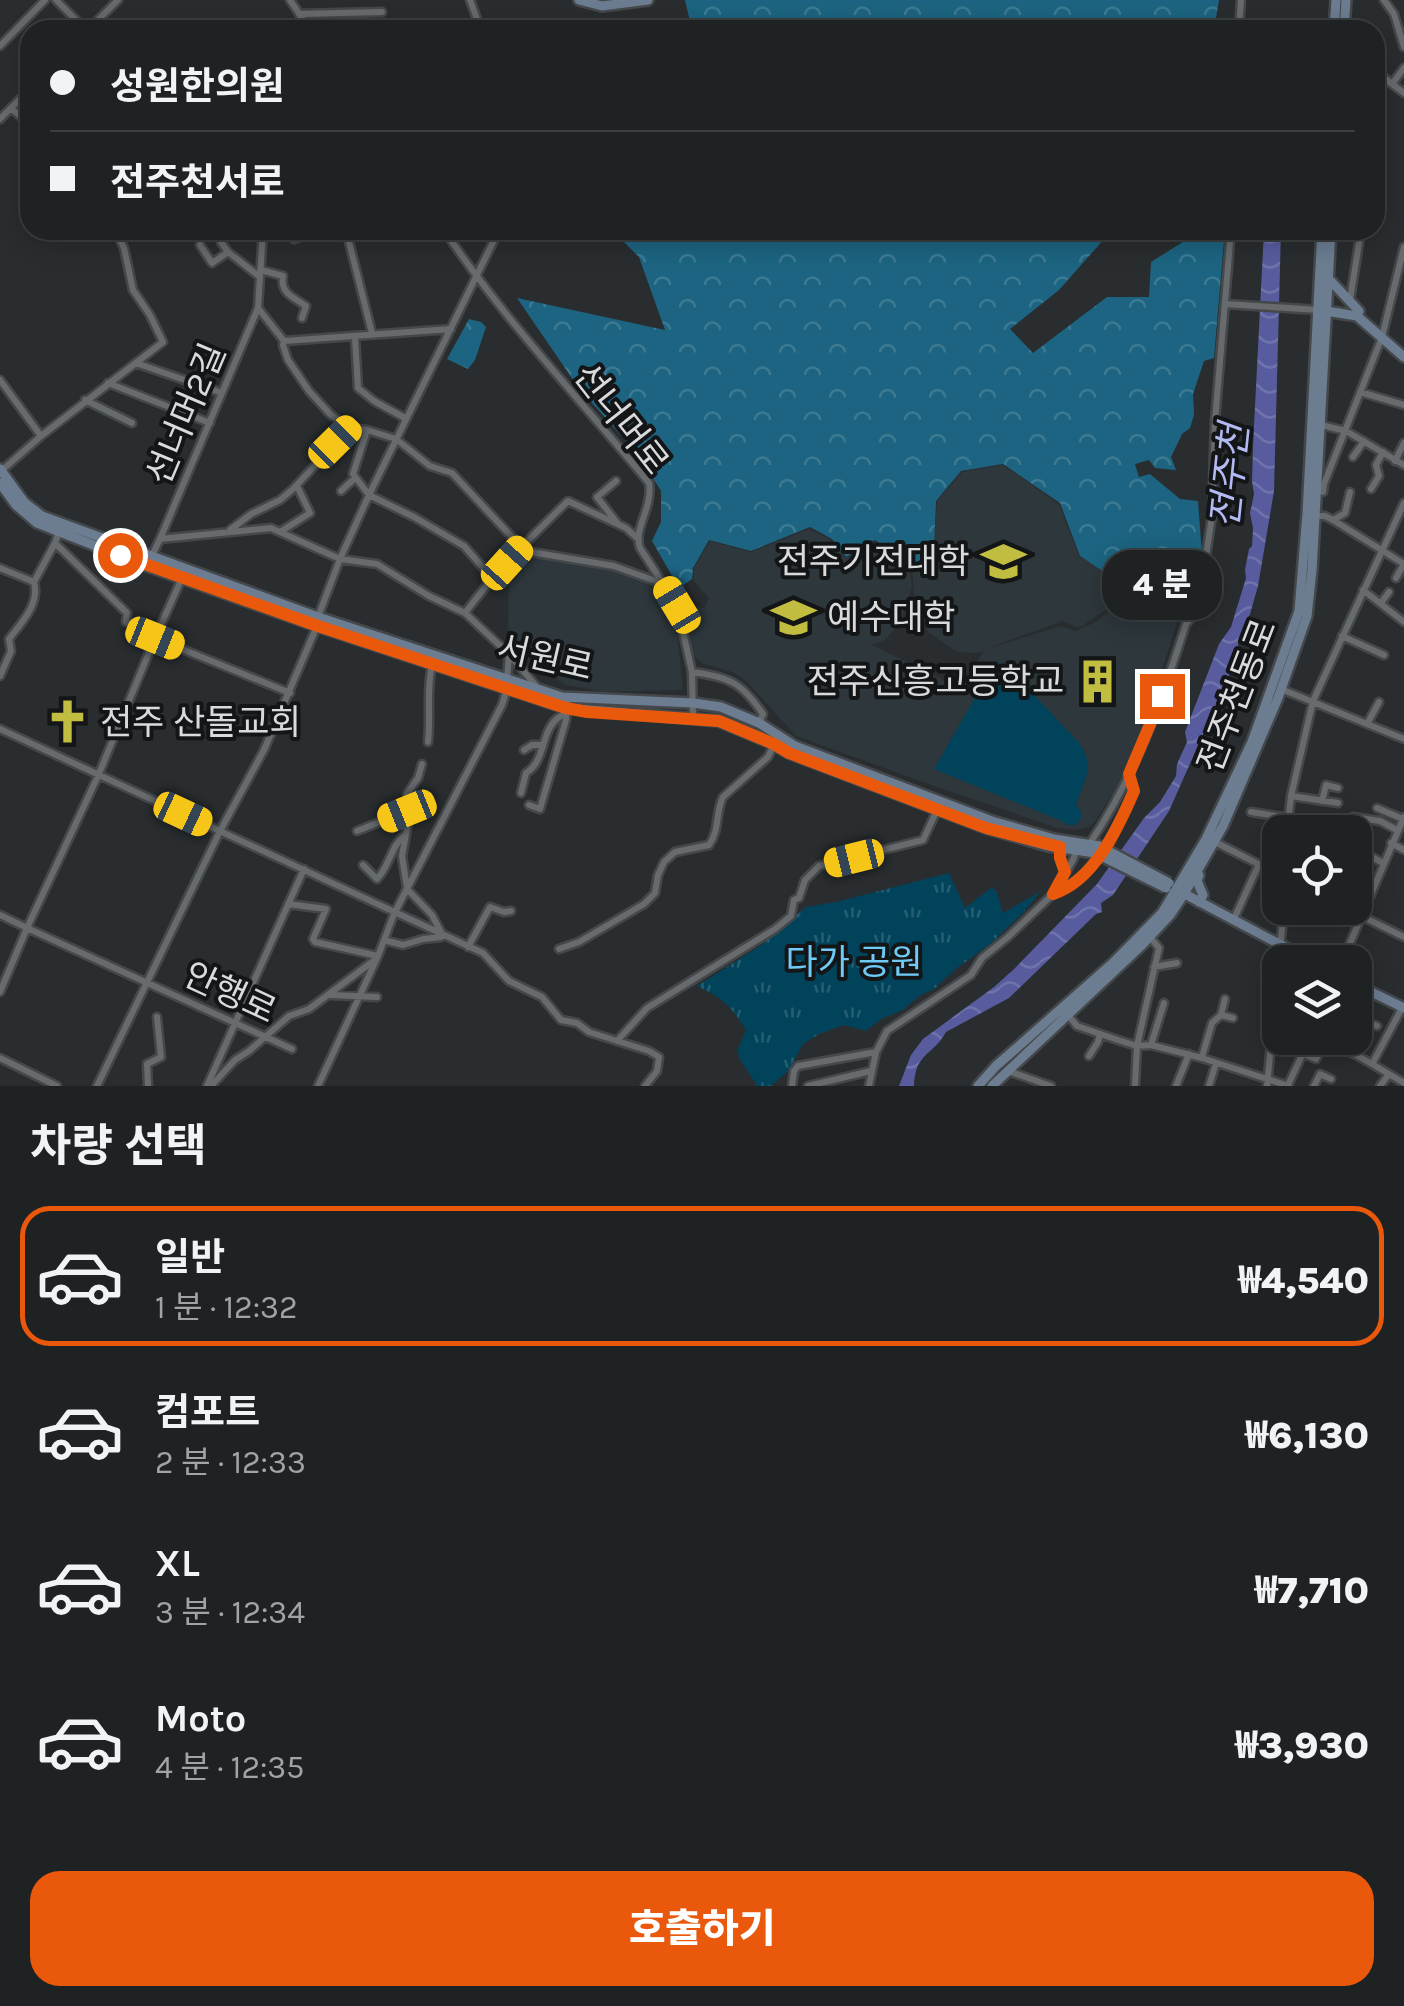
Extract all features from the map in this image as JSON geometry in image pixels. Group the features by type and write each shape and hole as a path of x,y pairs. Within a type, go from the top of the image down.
{"street":[{"path":"25,20 45,0"},
{"path":"56,0 77,20"},
{"path":"97,20 118,0"},
{"path":"290,0 303,20"},
{"path":"579,0 602,6 648,0"},
{"path":"1384,0 1394,14 1404,47"},
{"path":"299,14 382,12"},
{"path":"0,46 20,26"},
{"path":"1392,84 1404,68"},
{"path":"1385,79 1404,93"},
{"path":"0,119 20,99"},
{"path":"11,108 20,116"},
{"path":"1,478 41,436 162,342 133,290 120,240"},
{"name":"선너머2길","path":"149,561 258,308 263,240"},
{"path":"348,240 372,334"},
{"name":"선너머로","path":"451,240 532,348 649,484 650,500 636,537"},
{"name":"안행로","path":"98,1086 220,832 264,750 340,559 494,240"},
{"path":"1231,240 1230,304 1215,421 1212,516 1202,583 1151,724 1094,847 1278,945"},
{"name":"전주천동로","path":"992,1086 1150,937 1238,774 1275,681 1299,610 1321,240"},
{"name":"전주천동로","path":"978,1086 1125,952 1162,913 1174,889 1196,874 1248,773 1307,616 1320,425 1317,309 1328,278 1330,240"},
{"path":"1350,300 1359,240"},
{"path":"221,242 228,252 261,274 284,276 285,292 306,306 302,318"},
{"path":"200,245 212,264 228,252"},
{"path":"1323,492 1382,337 1404,247"},
{"path":"1328,278 1359,310 1357,316"},
{"path":"1230,304 1317,309 1357,316 1404,357"},
{"name":"선너머2길","path":"258,308 284,341 451,329"},
{"path":"355,337 358,388 374,402 406,418"},
{"path":"284,341 288,360 321,406 350,428 396,439 430,466 452,474 525,550 614,566 665,584"},
{"path":"135,363 222,394"},
{"path":"0,380 41,436"},
{"path":"108,383 210,423"},
{"path":"1360,392 1404,405"},
{"path":"86,400 132,422"},
{"path":"1320,425 1346,430 1404,465"},
{"name":"선너머2길","path":"160,539 230,531 250,514 280,500 350,428"},
{"path":"367,430 353,474 369,495 464,546 493,578"},
{"path":"1353,457 1364,440"},
{"path":"1395,461 1404,443"},
{"path":"1371,489 1383,452"},
{"name":"서원로","path":"1,478 24,513 59,532 432,665 507,684"},
{"name":"서원로","path":"1,478 33,511 182,578 587,712 719,721 789,753 939,804 1094,847"},
{"path":"341,491 356,478"},
{"path":"616,482 597,496 619,525"},
{"path":"280,532 310,513 296,486"},
{"path":"1333,520 1346,513 1350,492"},
{"path":"465,613 521,547 568,501 636,537 665,584 677,605 692,672 693,718"},
{"path":"1289,815 1312,702 1404,503"},
{"path":"1316,516 1333,520 1404,564 1396,578"},
{"path":"230,531 272,528 340,559 377,564 465,613 509,654 537,693"},
{"path":"0,676 12,651 9,639 34,603 34,582 59,532"},
{"path":"55,543 127,613 126,622 155,638 290,692"},
{"path":"0,568 34,582"},
{"path":"0,992 182,578"},
{"path":"1363,590 1404,622"},
{"path":"1381,603 1389,592"},
{"path":"0,635 9,639"},
{"path":"1342,636 1384,655"},
{"path":"318,1086 394,914 502,704 509,654"},
{"path":"428,742 428,682 432,665"},
{"path":"692,672 727,680 747,692 763,714 759,722"},
{"path":"1282,689 1404,739"},
{"path":"1368,724 1379,702"},
{"name":"서원로","path":"566,706 693,703 721,707 759,722 795,746 939,804 986,828 1060,847 1094,847"},
{"path":"521,793 526,773 534,768 556,718 566,706"},
{"path":"529,806 540,810 566,720 566,706"},
{"path":"0,729 482,954 509,981 542,997 561,1020 659,1057 657,1071 645,1086"},
{"path":"559,949 579,942 644,904 654,893 664,862 675,852 709,845 715,837 723,797 768,757 774,744"},
{"path":"524,750 543,745"},
{"path":"422,764 407,794 402,856 407,888 432,914 444,937"},
{"path":"1053,894 1066,890 1093,864 1110,838 1134,791 1129,774"},
{"path":"1322,801 1326,786 1338,788"},
{"path":"1291,796 1338,803"},
{"path":"617,1042 647,1008 791,916 794,900 819,866 923,840 939,804"},
{"path":"1372,888 1404,818 1378,808"},
{"path":"357,831 407,811"},
{"path":"1252,812 1270,815"},
{"path":"1372,821 1397,830"},
{"path":"363,865 377,879 398,840 406,834"},
{"path":"1215,842 1262,866"},
{"path":"1392,843 1404,850"},
{"path":"1060,847 1065,872"},
{"path":"868,1086 876,1052 887,1031 970,975 982,958 1053,894 1077,849"},
{"path":"1372,857 1383,863"},
{"path":"1233,921 1259,864"},
{"path":"209,1086 304,869"},
{"path":"1196,874 1203,895 1200,902"},
{"path":"288,904 326,909 314,942 377,957"},
{"path":"468,947 490,907 511,911"},
{"path":"0,915 148,982"},
{"path":"1372,921 1404,937"},
{"path":"384,940 403,945 423,938 444,937"},
{"path":"1136,1086 1137,1046 1159,948 1150,937"},
{"path":"209,1086 289,1016 330,995 377,957"},
{"path":"1154,967 1177,962"},
{"name":"안행로","path":"148,982 292,1049"},
{"path":"1372,992 1403,1008 1372,1064"},
{"path":"330,995 377,997"},
{"path":"1202,1058 1224,999"},
{"path":"1152,1044 1164,1003"},
{"path":"1068,1014 1077,1026 1118,1040 1137,1046 1152,1044 1289,1086 1301,1055"},
{"path":"1221,1014 1232,1018"},
{"path":"148,1086 148,1064 161,1057 157,1016"},
{"path":"1372,1024 1377,1026"},
{"path":"1089,1056 1100,1034"},
{"path":"792,1086 798,1066 876,1052"},
{"path":"1176,1086 1189,1054"},
{"path":"1268,1082 1270,1055"},
{"path":"1356,1055 1404,1083"},
{"path":"0,1058 58,1086"},
{"path":"1209,1086 1216,1063"},
{"path":"808,1086 872,1071"},
{"path":"1007,1071 1051,1086"},
{"path":"1314,1086 1320,1074 1330,1079"},
{"path":"1380,1086 1389,1074"}],"shaded area":[{"path":"1003,465 1059,504 1079,556 1121,582 1137,586 1173,581 1178,588 1169,597 1163,591 1136,595 1114,604 1082,626 1063,621 986,649 1061,626 1076,631 1096,622 1119,604 1141,596 1162,595 1179,616 1144,727 1120,782 1089,827 1057,828 796,736 746,681 732,672 702,663 688,650 686,605 704,608 709,598 693,580 694,568 710,541 751,552 809,529 830,539 845,558 874,542 910,567 912,586 897,626 885,640 872,645 955,686 968,679 983,651 957,652 928,632 915,611 912,567 934,549 937,501 962,472"},
{"path":"521,553 588,563 663,588 674,600 683,690 605,692 566,685 508,646 509,570"}],"green space":[{"path":"685,0 1219,0 1216,20 690,20"},
{"path":"622,240 1103,240 1059,290 1010,329 1033,353 1107,297 1149,297 1151,262 1186,240 1224,240 1214,358 1204,361 1193,394 1190,428 1182,434 1171,457 1176,470 1155,468 1149,460 1135,464 1139,477 1150,474 1180,499 1198,501 1202,554 1173,580 1113,578 1080,556 1060,503 1003,464 961,471 936,501 934,549 912,566 875,540 846,557 832,539 810,527 751,551 709,540 693,568 692,579 679,588 652,541 661,522 661,491 639,456 578,387 517,298 665,330 639,257"},
{"path":"469,319 486,327 468,369 447,359"},
{"path":"996,663 1005,664 1084,751 1087,773 1076,805 1082,817 1075,825 934,769"},
{"name":"다가 공원","path":"949,873 965,908 992,887 1003,913 1041,891 989,945 934,989 866,1031 844,1025 821,1033 803,1044 788,1071 771,1086 757,1086 737,1051 746,1030 726,1004 697,986 763,944 806,907"}],"water":[{"path":"1263,240 1281,240 1274,491 1258,586 1238,644 1239,653 1169,811 1113,895 1101,903 1102,912 1009,998 946,1032 921,1060 914,1086 899,1086 911,1055 923,1039 994,987 1097,884 1176,776 1187,742 1185,732 1219,644 1231,627 1246,578 1253,528"}],"place":[{"name":"전주기전대학","path":"1003,561"},
{"name":"예수대학","path":"794,617"},
{"name":"전주신흥고등학교","path":"1097,681"},
{"name":"전주 산돌교회","path":"67,722"}],"route":[{"path":"120,555 566,708 719,721 789,753 986,828 1060,847 1065,872 1053,894 1066,890 1093,864 1126,809 1134,791 1129,774 1162,696"}],"water label":[{"name":"전주천","path":"1230,476"}]}
